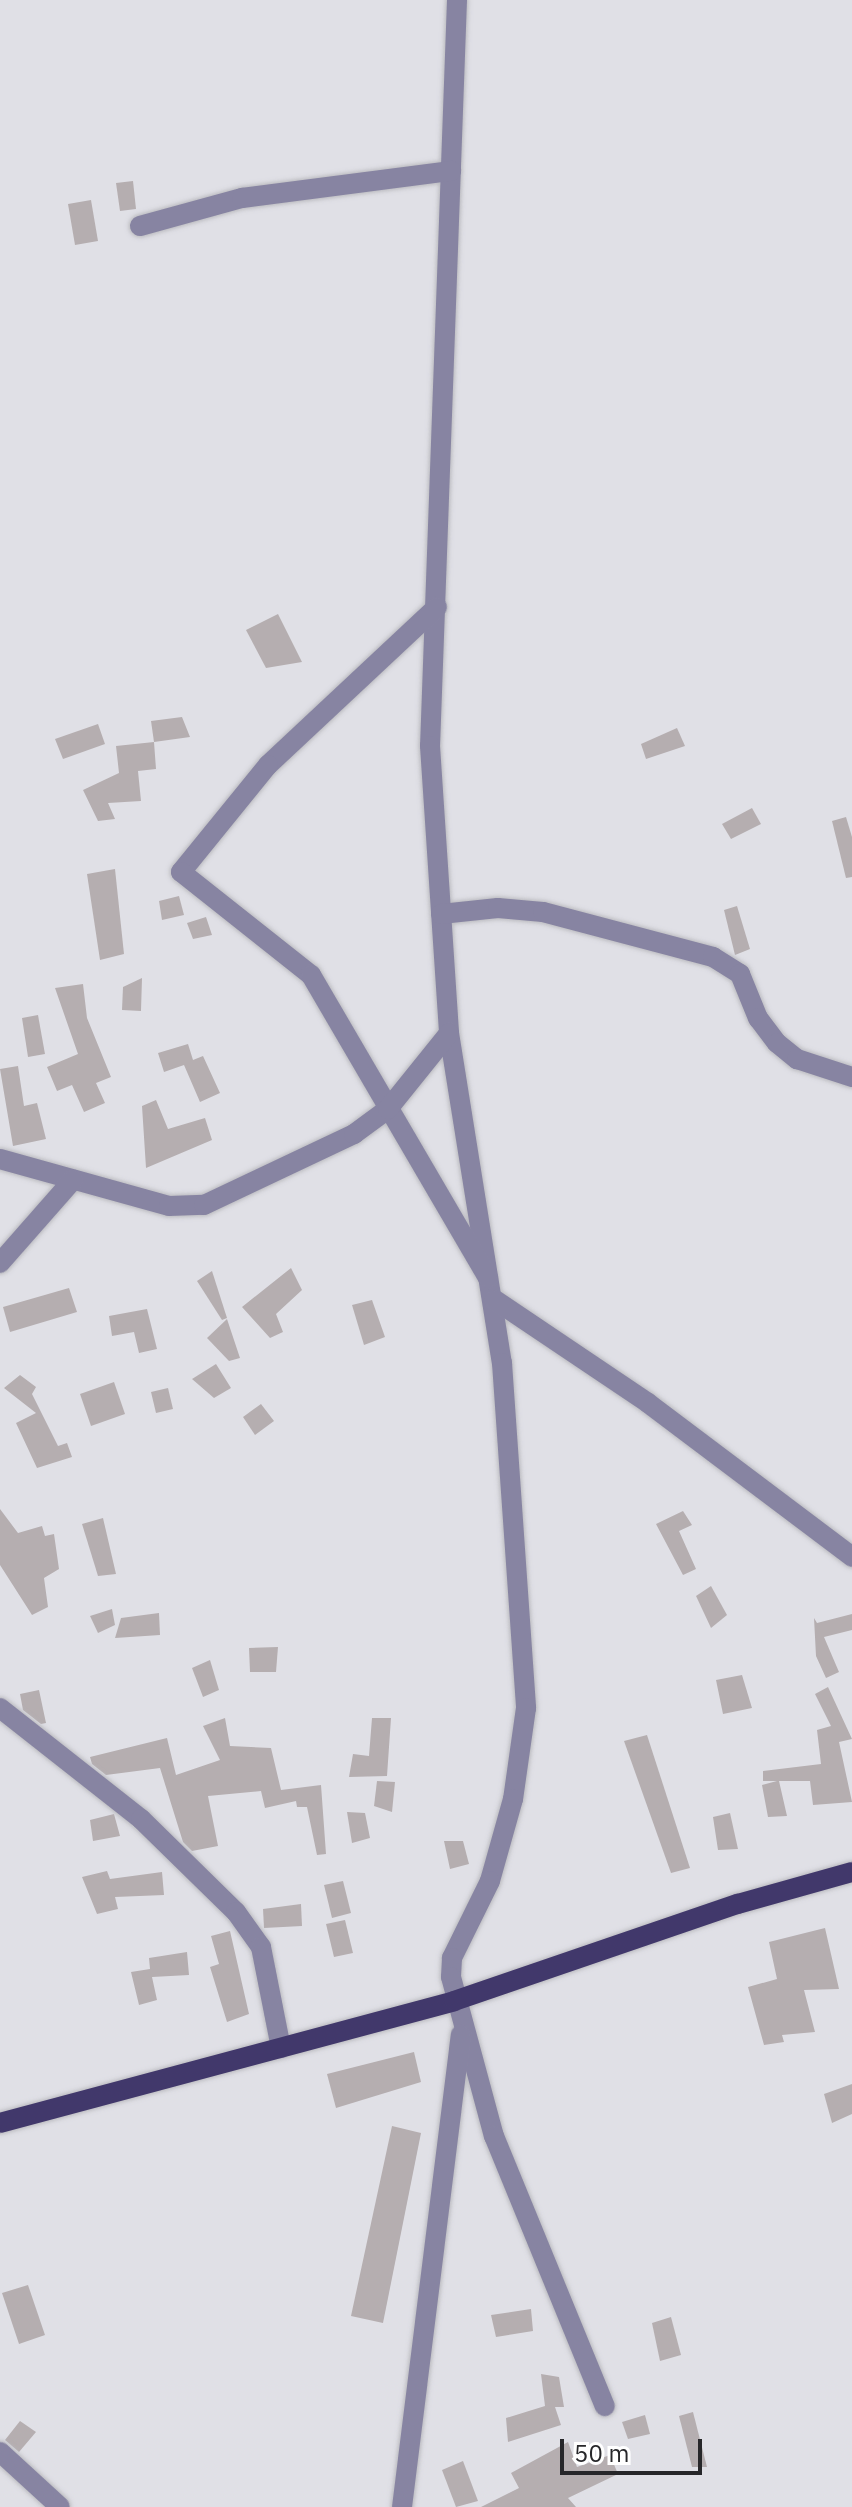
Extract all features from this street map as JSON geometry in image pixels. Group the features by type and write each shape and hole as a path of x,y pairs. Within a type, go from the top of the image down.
{"main road":[{"path":"0,2123 454,2001 738,1904 852,1872"}],"street":[{"path":"457,0 430,746 449,1033 494,1292 526,1708 513,1799 490,1881 452,1958 454,2001 494,2136 605,2406"},
{"path":"140,226 242,198 451,171"},
{"path":"437,607 268,765 181,872 311,975 494,1292 660,1411 852,1557"},
{"path":"441,914 498,908 543,912 713,957 740,974 758,1018 777,1043 797,1059 852,1077"},
{"path":"0,1159 169,1206 204,1205 287,1171 388,1109 449,1033"},
{"path":"0,1263 73,1180"},
{"path":"0,1708 141,1819 236,1912 261,1947 281,2048"},
{"path":"402,2507 462,2027"},
{"path":"0,2452 60,2507"}],"building":[{"path":"133,181 136,209 120,211 116,183"},
{"path":"91,200 98,241 75,245 68,204"},
{"path":"278,614 302,662 266,668 246,630"},
{"path":"182,717 190,737 154,742 151,721"},
{"path":"98,724 105,744 63,759 55,739"},
{"path":"677,728 685,746 646,759 641,744"},
{"path":"154,742 156,769 138,771 141,801 108,803 115,819 98,821 83,790 119,773 116,746"},
{"path":"752,808 761,824 731,839 722,824"},
{"path":"846,817 852,837 852,877 846,878 832,821"},
{"path":"115,869 124,954 100,960 87,874"},
{"path":"179,896 184,915 162,920 159,901"},
{"path":"737,906 750,949 735,955 724,910"},
{"path":"206,917 212,935 193,939 187,923"},
{"path":"142,978 141,1011 122,1010 123,987"},
{"path":"83,984 87,1018 111,1077 96,1083 105,1103 84,1112 72,1085 57,1091 47,1067 78,1054 55,988"},
{"path":"38,1015 45,1054 28,1057 22,1018"},
{"path":"188,1044 193,1060 203,1056 220,1093 200,1102 184,1065 164,1072 158,1053"},
{"path":"18,1066 24,1106 37,1103 46,1139 13,1146 0,1069"},
{"path":"156,1100 168,1129 205,1118 212,1140 146,1168 142,1106"},
{"path":"291,1268 302,1290 276,1314 283,1332 270,1338 242,1307"},
{"path":"212,1271 227,1318 222,1320 197,1281"},
{"path":"69,1288 77,1312 10,1332 3,1307"},
{"path":"372,1300 385,1337 364,1345 352,1305"},
{"path":"147,1309 157,1349 139,1353 134,1332 112,1336 109,1316"},
{"path":"227,1319 240,1358 229,1361 207,1338"},
{"path":"216,1364 231,1388 214,1398 192,1379"},
{"path":"20,1375 36,1387 32,1394 58,1446 67,1443 72,1457 37,1468 16,1423 36,1413 4,1388"},
{"path":"114,1382 125,1414 91,1426 80,1394"},
{"path":"168,1388 173,1409 156,1413 151,1392"},
{"path":"261,1404 274,1421 255,1435 243,1417"},
{"path":"0,1509 18,1533 42,1526 45,1536 54,1534 59,1569 44,1578 48,1607 32,1615 0,1565"},
{"path":"683,1511 692,1525 679,1531 696,1569 683,1575 656,1524"},
{"path":"103,1518 116,1574 98,1576 82,1524"},
{"path":"711,1586 727,1615 711,1628 696,1596"},
{"path":"112,1609 115,1625 98,1633 90,1616"},
{"path":"159,1613 160,1635 115,1638 121,1618"},
{"path":"852,1614 852,1630 824,1637 839,1672 826,1678 816,1656 814,1618 817,1623"},
{"path":"278,1647 276,1672 250,1672 249,1648"},
{"path":"210,1660 219,1690 203,1697 192,1668"},
{"path":"742,1675 752,1708 723,1714 716,1680"},
{"path":"828,1687 852,1739 839,1742 852,1802 813,1805 810,1781 779,1781 787,1816 768,1817 762,1785 777,1781 763,1781 763,1771 821,1764 817,1730 831,1726 815,1694"},
{"path":"39,1690 46,1723 41,1724 23,1710 20,1694"},
{"path":"225,1718 230,1746 271,1748 281,1790 321,1785 326,1854 317,1855 307,1807 297,1807 296,1801 265,1808 261,1791 208,1796 218,1846 192,1851 183,1842 160,1768 106,1775 92,1764 90,1757 167,1738 176,1775 220,1760 203,1726"},
{"path":"372,1718 391,1718 387,1776 349,1777 353,1754 369,1756"},
{"path":"647,1735 690,1868 671,1873 624,1741"},
{"path":"377,1781 395,1782 392,1812 374,1806"},
{"path":"347,1812 365,1813 370,1838 352,1843"},
{"path":"730,1813 738,1849 718,1850 713,1817"},
{"path":"114,1814 120,1836 93,1841 90,1820"},
{"path":"444,1841 463,1841 469,1864 450,1869"},
{"path":"107,1871 110,1879 162,1872 164,1895 115,1897 118,1909 97,1914 82,1877"},
{"path":"343,1881 351,1913 332,1918 324,1885"},
{"path":"301,1904 302,1926 264,1928 263,1909"},
{"path":"345,1920 353,1953 334,1957 326,1924"},
{"path":"825,1928 839,1989 804,1990 815,2032 782,2035 784,2042 764,2045 748,1987 777,1979 769,1942"},
{"path":"230,1931 249,2014 227,2022 210,1967 219,1964 211,1936"},
{"path":"187,1952 189,1975 152,1977 157,2000 139,2005 131,1972 150,1969 149,1958"},
{"path":"414,2052 421,2082 336,2108 327,2074"},
{"path":"852,2084 852,2114 832,2123 824,2094"},
{"path":"392,2126 421,2133 383,2323 351,2316"},
{"path":"28,2285 45,2335 19,2344 2,2293"},
{"path":"531,2309 533,2331 496,2337 491,2315"},
{"path":"671,2317 681,2355 660,2361 652,2323"},
{"path":"541,2374 559,2377 564,2407 555,2407 561,2425 508,2442 506,2418 545,2406"},
{"path":"693,2412 707,2467 692,2467 679,2416"},
{"path":"645,2415 650,2434 628,2439 622,2422"},
{"path":"20,2421 36,2432 19,2452 5,2440"},
{"path":"568,2442 577,2467 610,2455 618,2474 568,2498 576,2507 481,2507 519,2488 511,2473"},
{"path":"463,2461 478,2501 456,2507 442,2470"}]}
